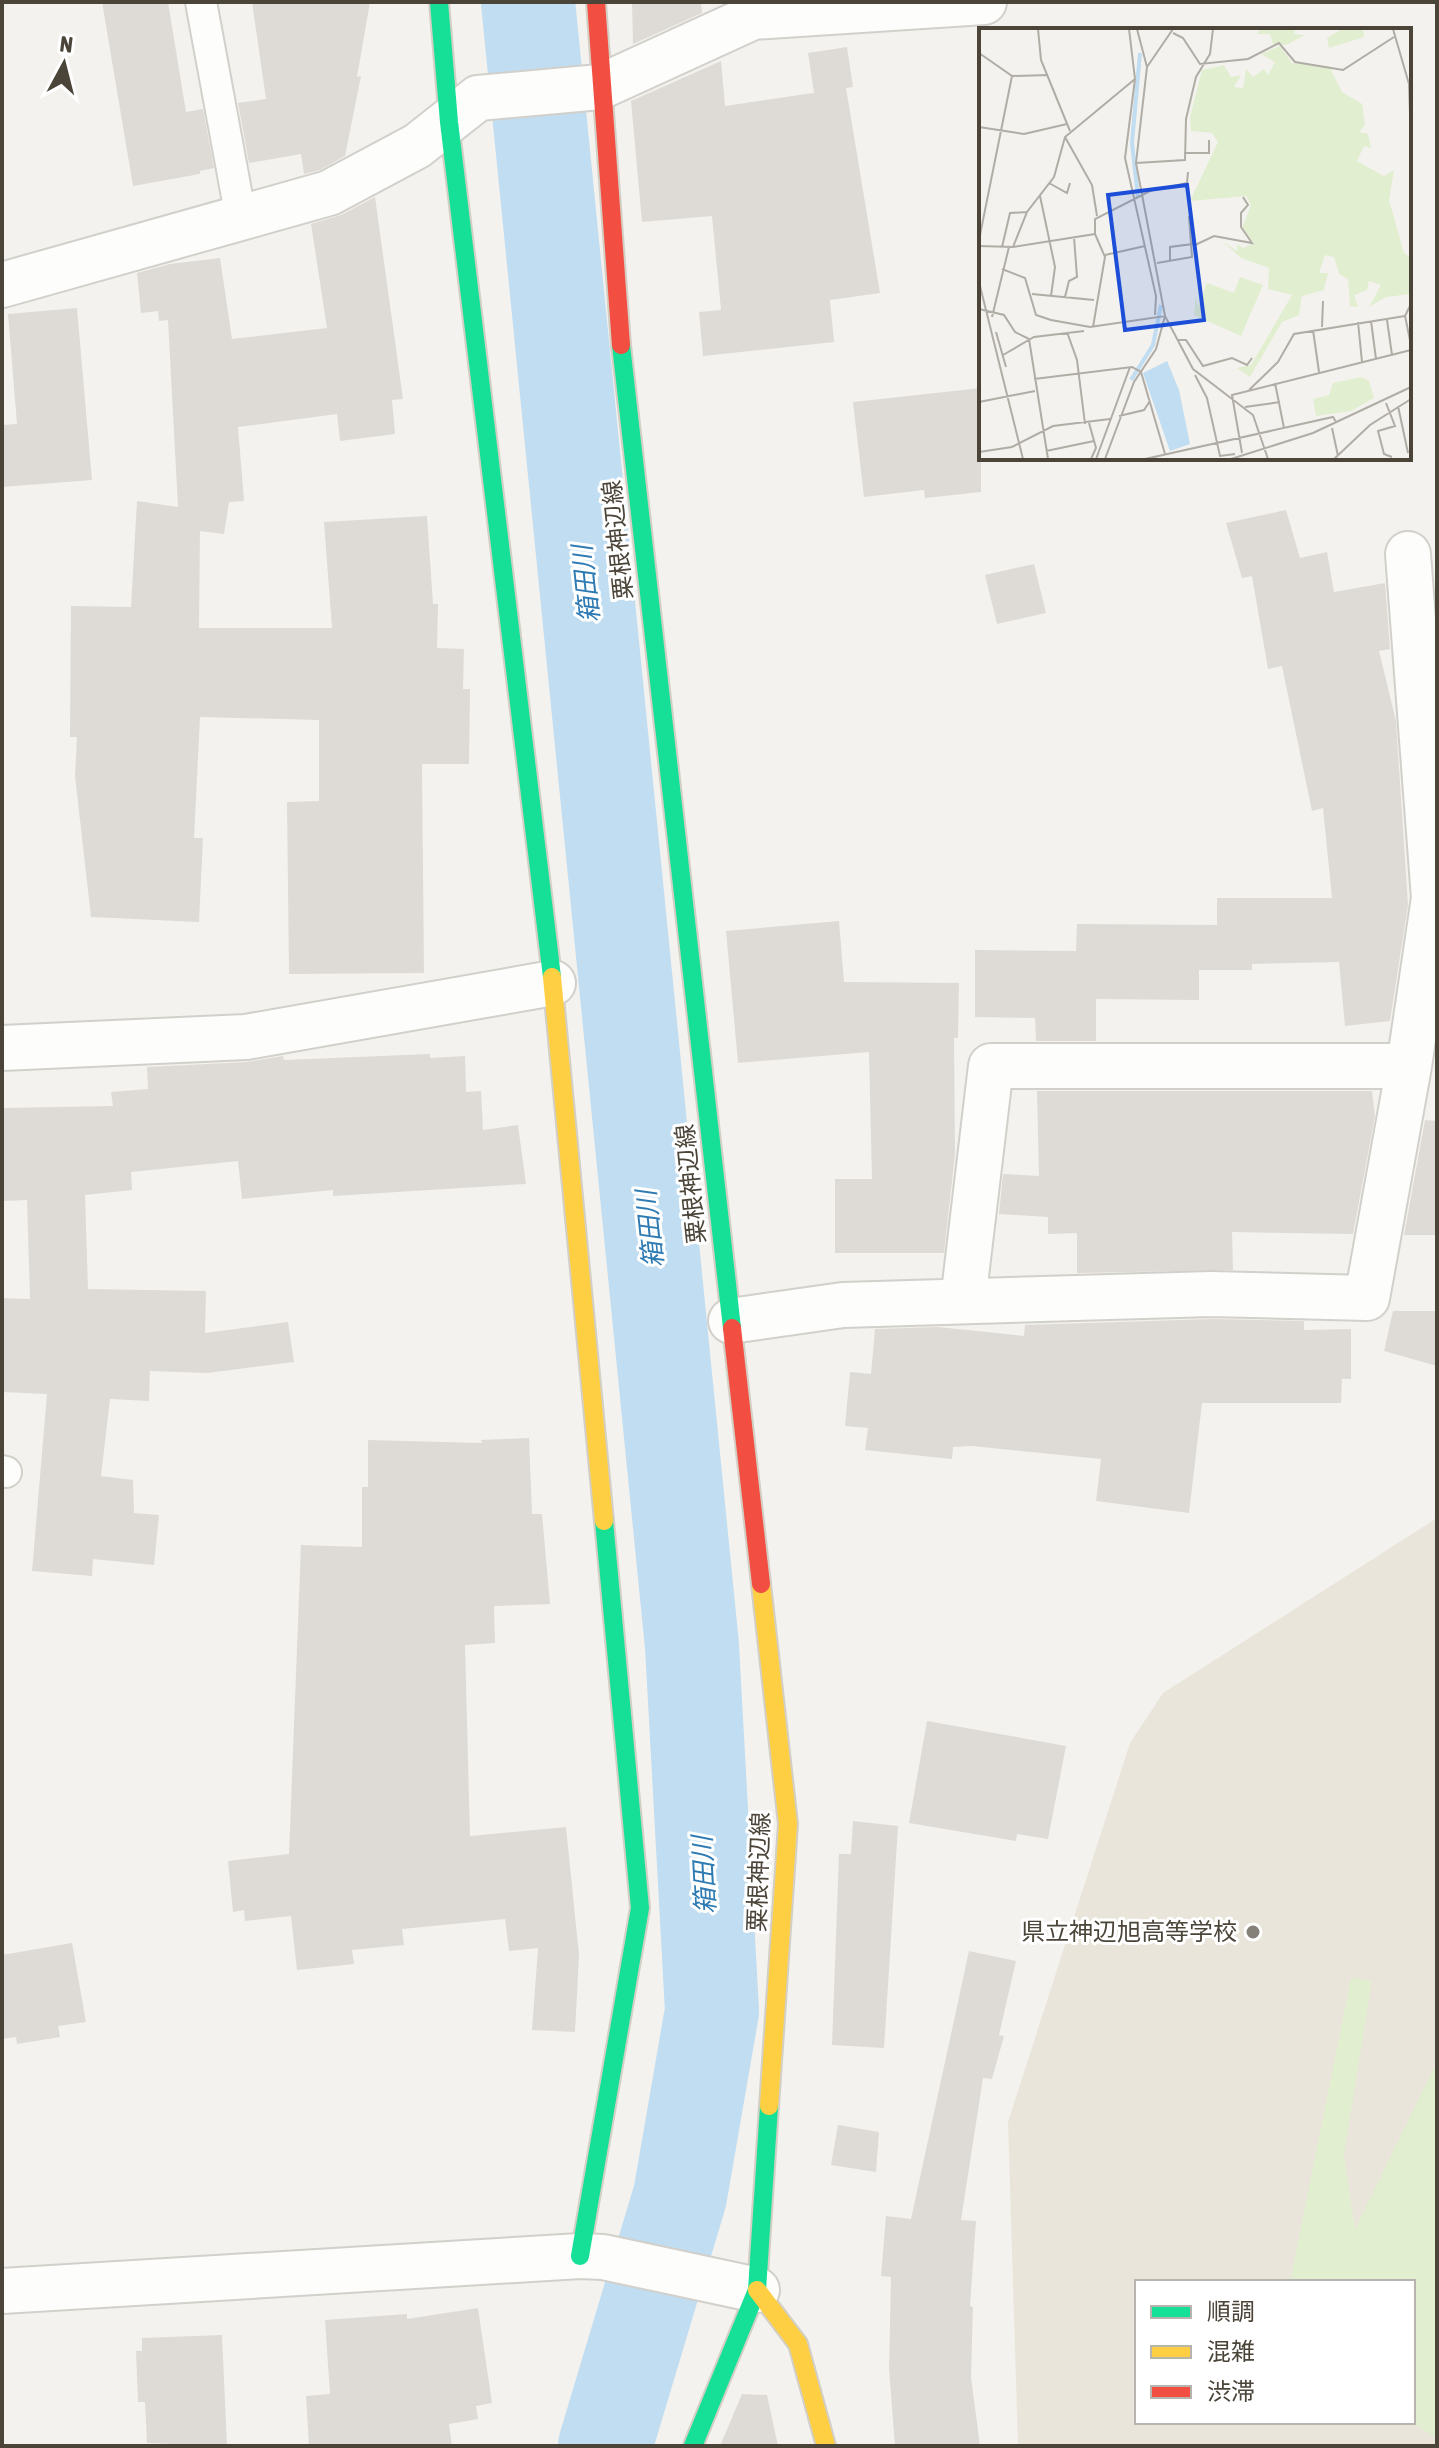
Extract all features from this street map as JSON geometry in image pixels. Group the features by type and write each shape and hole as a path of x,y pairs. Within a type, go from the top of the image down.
{"main road":[{"path":"439,2 464,110 553,983 640,1908 592,2256"},
{"name":"粟根神辺線","path":"596,2 592,88 788,1824 746,2287 693,2446"},
{"path":"746,2287 798,2344 826,2446"}],"street":[{"path":"2,285 329,193 417,146 464,110 592,88 753,17 984,2"},
{"path":"731,1321 843,1305 1211,1294 1367,1298 1416,1092 1434,898 1408,554"},
{"path":"2,1048 246,1037 553,983"},
{"path":"963,1301 991,1066 1416,1092"},
{"path":"2,2291 592,2256 746,2287"}],"lane":[{"path":"201,2 241,218"}],"shaded area":[{"name":"県立神辺旭高等学校","path":"1437,1518 1437,2446 1018,2446 1008,2122 1130,1743 1163,1693"}],"green space":[{"path":"1351,1978 1372,1981 1344,2154 1355,2229 1437,2062 1437,2439 1414,2424 1415,2280 1290,2280"}],"building":[{"path":"102,2 168,2 186,112 203,109 214,168 200,171 200,174 133,186"},
{"path":"252,2 370,2 357,77 361,76 345,156 320,170 304,174 301,154 249,163 238,103 266,99"},
{"path":"632,2 701,2 702,13 633,44"},
{"path":"847,47 853,87 846,88 880,293 830,300 834,342 703,356 699,312 721,310 712,216 642,222 631,101 721,61 725,106 814,93 808,53"},
{"path":"375,197 403,399 392,400 395,434 340,441 337,414 238,427 244,501 229,502 224,534 200,531 199,628 332,628 324,522 427,516 433,604 438,604 437,648 464,649 463,689 470,689 469,764 422,764 424,973 289,974 287,802 319,801 319,720 200,717 194,838 203,838 199,922 91,917 75,776 77,737 70,737 71,606 131,607 137,501 178,507 168,320 159,321 158,311 141,313 137,273 170,264 220,258 232,339 327,328 311,224 341,215"},
{"path":"77,308 92,480 2,487 2,425 17,424 8,314"},
{"path":"979,388 981,492 925,498 924,490 864,497 853,402"},
{"path":"1286,510 1300,558 1327,552 1334,592 1385,583 1390,649 1379,651 1396,721 1408,905 1390,1021 1345,1026 1339,962 1252,964 1252,970 1199,970 1199,1000 1096,999 1096,1041 1036,1041 1035,1018 975,1017 975,950 1076,951 1077,924 1217,925 1217,898 1332,898 1323,808 1312,811 1282,666 1268,669 1252,576 1242,578 1226,523"},
{"path":"1034,564 1046,613 997,624 985,575"},
{"path":"839,921 844,982 959,983 958,1038 954,1038 955,1154 944,1253 835,1253 835,1179 872,1179 869,1052 738,1063 726,931"},
{"path":"430,1054 430,1058 465,1056 466,1092 481,1091 483,1130 518,1125 526,1184 333,1196 333,1190 242,1199 238,1161 131,1172 132,1190 85,1195 88,1289 206,1291 205,1333 288,1322 294,1362 207,1373 150,1371 149,1401 110,1399 101,1476 133,1480 134,1513 159,1515 154,1565 93,1559 92,1576 32,1571 47,1394 2,1392 2,1298 30,1299 27,1200 2,1201 2,1108 113,1106 111,1092 148,1089 147,1067 247,1062 283,1056 284,1060"},
{"path":"1037,1091 1372,1091 1375,1116 1353,1234 1232,1232 1233,1270 1077,1273 1077,1233 1048,1234 1048,1217 999,1214 1003,1174 1039,1176"},
{"path":"1425,1120 1437,1121 1437,1235 1404,1235"},
{"path":"1393,1311 1437,1311 1437,1366 1384,1351"},
{"path":"1211,1319 1304,1321 1304,1330 1351,1329 1351,1379 1342,1379 1341,1403 1202,1403 1189,1513 1096,1501 1101,1459 972,1446 953,1447 952,1459 865,1450 868,1428 845,1426 850,1372 871,1374 875,1329 938,1327 1024,1336 1025,1325"},
{"path":"529,1438 532,1514 542,1514 550,1604 494,1606 495,1643 465,1645 470,1836 566,1827 579,1955 575,2032 532,2030 538,1948 509,1951 505,1919 402,1929 404,1945 352,1950 354,1964 297,1970 291,1916 245,1921 244,1910 233,1912 228,1861 289,1854 301,1545 362,1547 362,1487 368,1487 368,1440 482,1443 481,1440"},
{"path":"927,1721 1066,1746 1048,1839 1017,1834 1016,1841 909,1823"},
{"path":"853,1821 898,1826 884,2048 832,2045 839,1854 851,1854"},
{"path":"72,1943 86,2022 58,2026 60,2037 17,2044 16,2037 2,2039 2,1955"},
{"path":"969,1951 1016,1961 999,2035 1004,2036 992,2079 983,2078 961,2220 976,2221 970,2306 973,2307 971,2377 980,2446 895,2446 889,2369 891,2277 881,2276 886,2216 911,2219"},
{"path":"838,2125 879,2132 876,2172 831,2165"},
{"path":"478,2308 492,2403 476,2406 478,2419 449,2424 452,2446 309,2446 306,2396 330,2394 325,2320 407,2314 407,2319"},
{"path":"222,2335 227,2446 147,2443 145,2402 138,2402 136,2351 142,2351 142,2338"},
{"path":"742,2394 767,2395 778,2446 720,2446"}],"waterway":[{"name":"箱田川","path":"528,2 692,1646 712,2011 680,2196 605,2446"}],"traffic: fast":[{"path":"439,2 449,122 552,977"},
{"path":"621,345 732,1328"},
{"path":"580,2256 640,1908 604,1521"},
{"path":"693,2446 757,2290 769,2106"}],"traffic: slow":[{"path":"552,977 604,1521"},
{"path":"761,1584 788,1824 769,2106"},
{"path":"757,2290 798,2344 826,2446"}],"traffic: jam":[{"path":"596,2 621,345"},
{"path":"732,1328 761,1584"}],"place":[{"name":"県立神辺旭高等学校","path":"1253,1932"}]}
